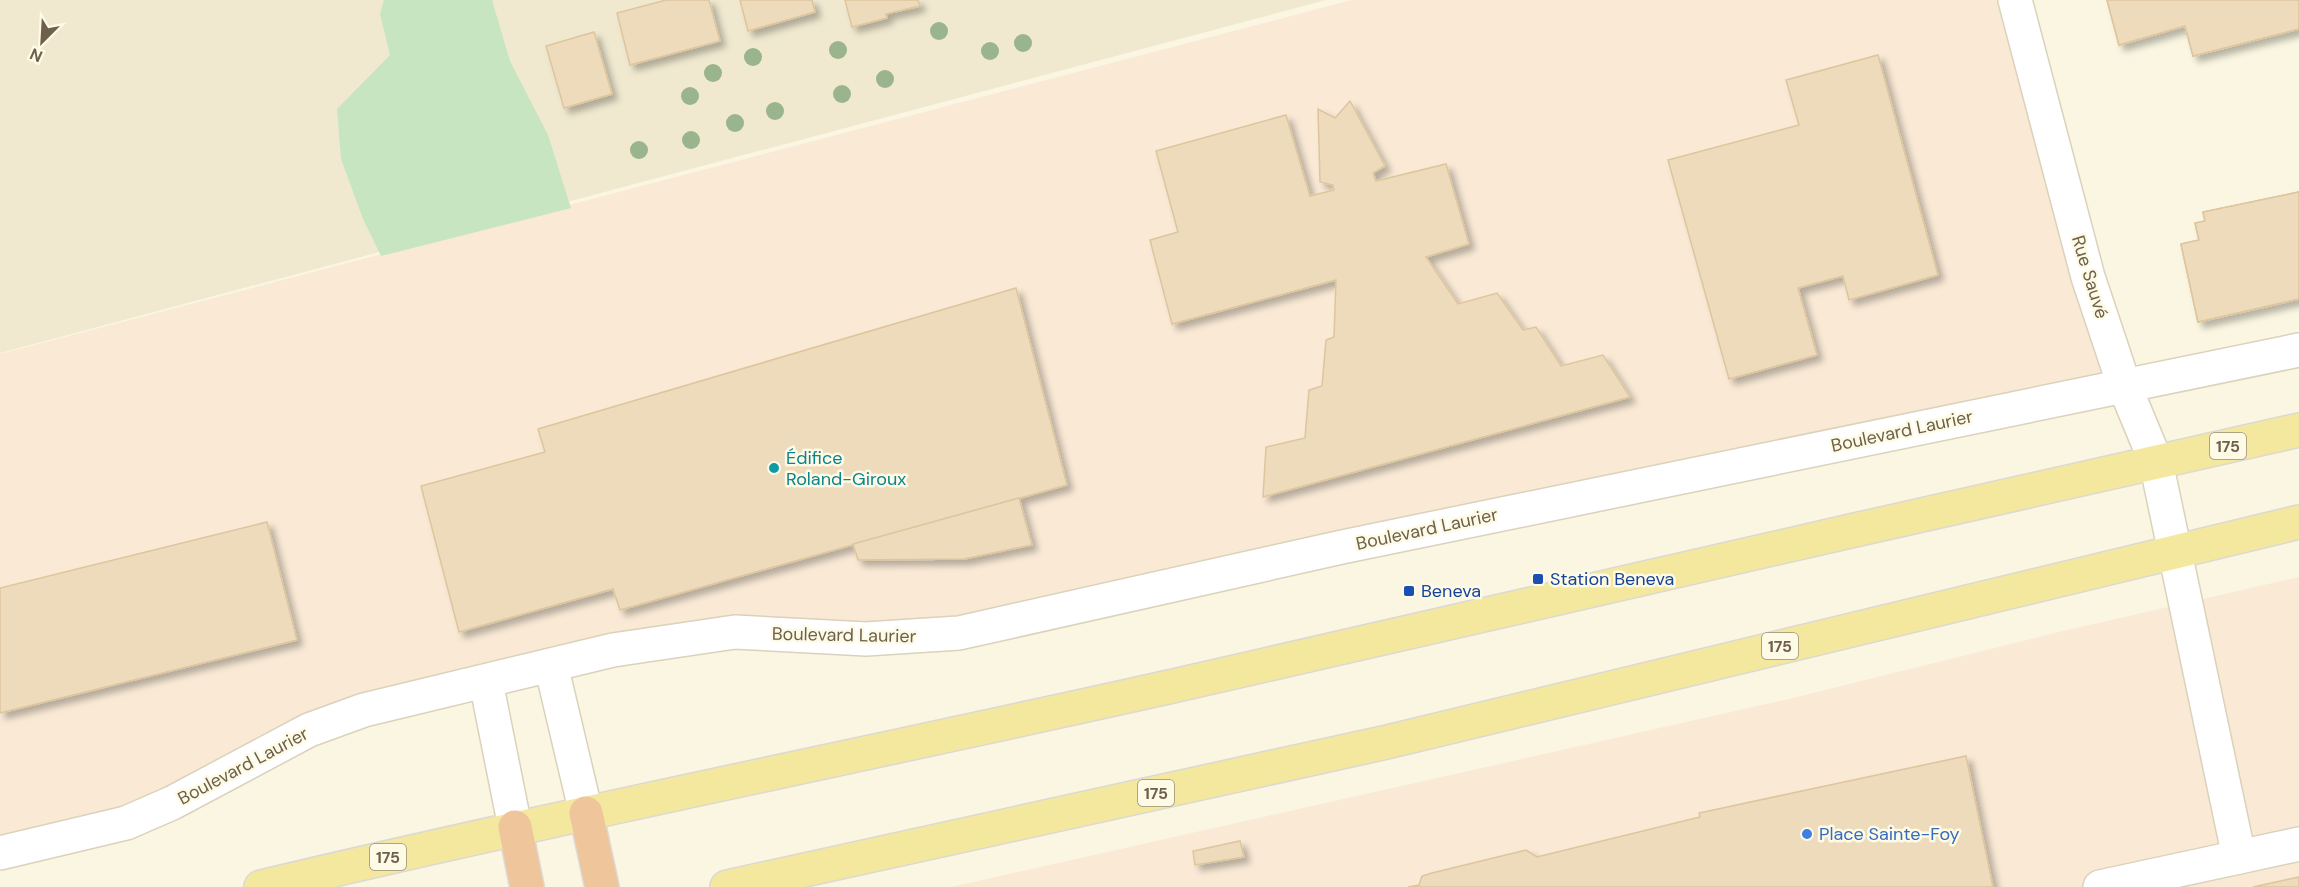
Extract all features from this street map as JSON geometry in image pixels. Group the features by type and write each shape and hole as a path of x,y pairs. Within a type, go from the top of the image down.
{"highway":[{"path":"586,813 602,887"},
{"path":"515,827 527,887"}],"main road":[{"name":"175","path":"261,887 515,827 1173,686 2299,430"},
{"name":"175","path":"728,887 1388,742 2299,522"}],"street":[{"name":"Rue Sauvé","path":"2015,0 2088,277 2124,385 2156,462 2239,857"},
{"name":"Boulevard Laurier","path":"0,853 126,823 172,803 257,756 331,722 364,711 613,650 735,633 866,639 959,633 1342,547 2299,350"},
{"path":"551,665 586,813"},
{"path":"486,682 515,827"},
{"path":"2100,887 2299,844"}],"shaded area":[{"path":"0,0 1326,0 0,353"},
{"path":"1352,0 2015,0 2124,385 1010,623 685,639 257,756 0,853 0,354"},
{"path":"2299,577 2299,887 951,887 1785,700 2055,633"}],"green space":[{"path":"384,0 492,0 510,61 548,135 571,208 381,256 363,219 341,159 337,109 390,55 380,14"}],"building":[{"path":"666,0 709,0 720,41 630,65 617,13"},
{"path":"740,0 812,0 815,12 748,31"},
{"path":"845,0 918,0 920,6 886,14 887,18 852,27"},
{"path":"2107,0 2299,0 2299,29 2193,56 2185,26 2119,45"},
{"path":"2107,0 2299,0 2299,29 2193,56 2185,26 2119,45"},
{"path":"594,32 612,94 564,108 546,46"},
{"path":"1878,55 1938,275 1849,300 1843,276 1798,288 1817,355 1729,379 1668,160 1799,125 1786,80"},
{"path":"1350,101 1385,166 1373,173 1376,181 1446,164 1469,244 1426,257 1458,304 1497,293 1523,330 1536,327 1561,366 1603,355 1630,397 1263,497 1266,447 1305,438 1309,390 1322,386 1326,340 1334,337 1336,280 1172,324 1150,240 1178,232 1156,151 1286,115 1310,196 1334,190 1333,185 1320,182 1318,109 1335,118"},
{"path":"2299,192 2299,299 2198,322 2181,244 2199,240 2195,223 2205,221 2203,212"},
{"path":"2299,192 2299,299 2198,322 2181,244 2199,240 2195,223 2205,221 2203,212"},
{"name":"Édifice Roland-Giroux","path":"1016,288 1067,485 620,610 613,589 459,632 421,486 545,452 538,429"},
{"path":"1019,498 1032,545 964,559 858,560 853,544"},
{"path":"267,522 297,640 0,713 0,588"},
{"name":"Place Sainte-Foy","path":"1966,756 1993,887 1408,887 1419,885 1422,876 1526,850 1537,857 1700,817 1699,813"},
{"path":"1240,841 1244,857 1195,865 1193,851"},
{"path":"2299,877 2299,887 2253,887"}],"place":[{"name":"Édifice Roland-Giroux","path":"774,468"},
{"name":"Station Beneva","path":"1538,579"},
{"name":"Beneva","path":"1409,591"},
{"name":"Place Sainte-Foy","path":"1807,834"}]}
